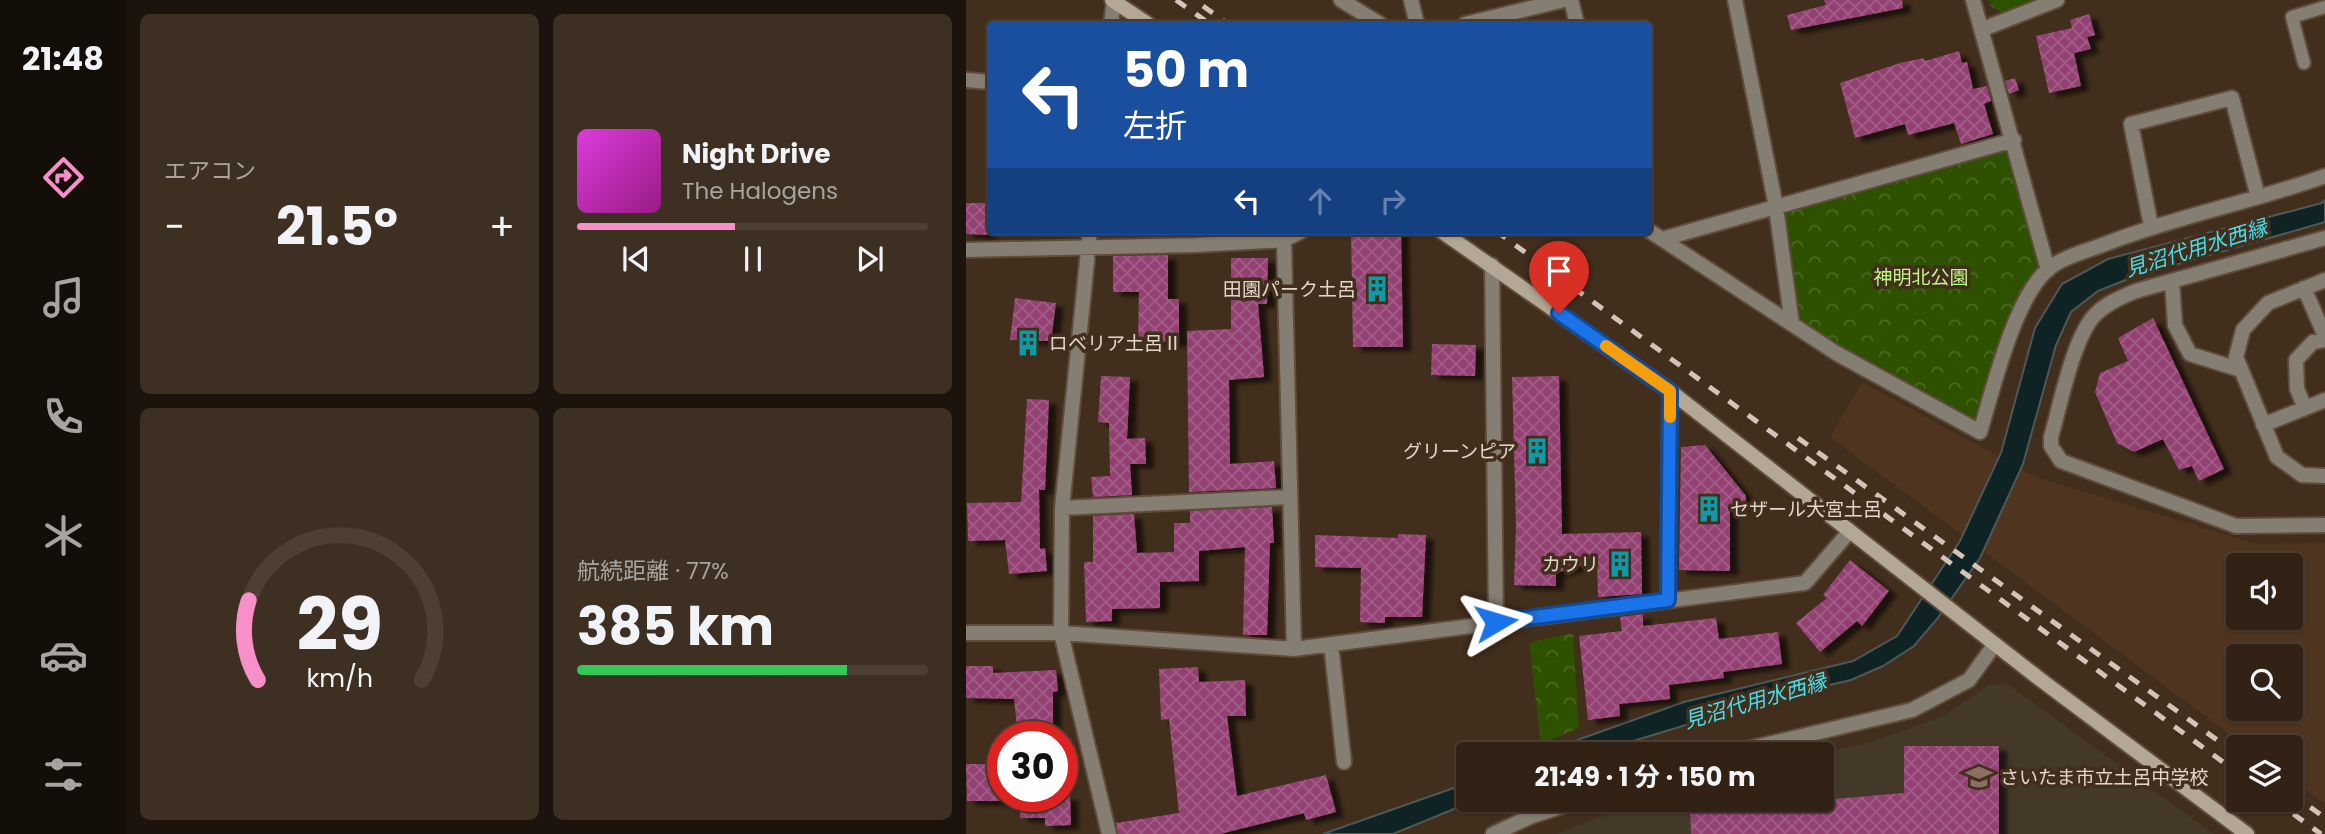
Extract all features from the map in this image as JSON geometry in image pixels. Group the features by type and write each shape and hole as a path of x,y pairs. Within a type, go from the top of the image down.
{"street":[{"path":"1341,0 1375,21"},
{"path":"1411,0 1416,21"},
{"path":"1477,21 1564,0"},
{"path":"1571,0 1576,21"},
{"path":"1735,0 1776,207 1792,324"},
{"path":"1973,0 2048,270"},
{"path":"1983,29 2057,0"},
{"path":"1111,21 1113,1 1144,21"},
{"path":"966,79 987,82"},
{"path":"2151,226 2131,124 2232,97 2258,197"},
{"path":"1662,239 2014,140"},
{"path":"1652,233 1836,352 1980,432 1999,368 2026,299 2048,270 2079,254 2151,226 2325,176"},
{"path":"1090,235 1062,508 1061,634 1109,834"},
{"path":"966,250 1088,247 1195,238 1283,240 1294,235"},
{"path":"1447,235 1670,391 1995,644 2247,834"},
{"path":"2325,238 2119,298 2095,314 2082,332 2050,437 2055,454 2061,461 2236,526 2325,525"},
{"path":"1283,240 1294,649"},
{"path":"1492,265 1496,622"},
{"path":"2325,280 2268,303 2243,330 2236,358 2277,457 2302,475 2325,476"},
{"path":"2172,281 2175,325 2190,354 2241,370"},
{"path":"2304,288 2325,338 2313,342 2296,360 2297,389 2305,408"},
{"path":"1668,600 1670,391"},
{"path":"2263,425 2325,400"},
{"path":"1062,508 1290,497"},
{"path":"966,633 1061,634 1294,649 1805,583 1850,531"},
{"path":"1331,644 1344,762"},
{"path":"1775,742 1921,706 1969,680 1995,644"},
{"path":"1493,834 1544,812"}],"lane":[{"path":"2304,63 2292,17 2325,6"}],"shaded area":[{"path":"1862,382 2036,477 2256,544 2325,543 2325,804 2303,788 2303,735 2231,735 1830,437"},
{"name":"さいたま市立土呂中学校","path":"1990,684 2009,685 2214,834 1556,834 1612,812 1834,812 1834,751 1871,742 1941,717"}],"green space":[{"path":"1989,0 2045,0 2003,13 1991,6"},
{"name":"神明北公園","path":"2014,140 2048,270 2026,300 1980,432 1792,324 1776,207"},
{"path":"1573,633 1579,728 1546,742 1541,742 1529,643"}],"water":[{"name":"見沼代用水西縁","path":"2325,200 2325,222 2133,277 2098,291 2071,312 2056,345 2023,464 1980,558 1937,619 1914,646 1883,666 1851,680 1782,696 1630,742 1572,742 1684,702 1853,661 1897,636 1960,541 2001,453 2035,328 2062,284 2108,259 2322,203"},
{"path":"1456,787 1456,808 1393,834 1323,834"}],"building":[{"path":"1824,0 1902,0 1903,8 1791,30 1787,15 1826,5"},
{"path":"2089,14 2095,35 2087,37 2091,49 2074,53 2081,86 2049,93 2036,36 2072,28 2070,20"},
{"path":"1959,51 1962,63 1967,62 1973,89 1987,86 1991,101 1984,104 1993,134 1961,144 1954,123 1908,135 1905,124 1855,138 1840,83 1900,63 1924,58 1925,61"},
{"path":"2015,78 2019,90 2009,94 2005,81"},
{"path":"966,203 987,203 987,235 966,234"},
{"path":"1122,235 1169,235 1169,236"},
{"name":"田園パーク土呂","path":"1351,235 1401,235 1403,347 1353,347"},
{"path":"1168,255 1168,299 1179,299 1179,342 1138,342 1139,292 1113,292 1113,256"},
{"path":"1231,258 1268,258 1267,304 1258,304 1264,377 1229,380 1230,464 1274,461 1276,488 1189,492 1187,331 1231,329"},
{"path":"1015,298 1056,303 1051,341 1010,340"},
{"path":"2153,318 2224,469 2199,481 2192,466 2179,470 2163,439 2134,452 2117,443 2095,392 2100,373 2128,361 2118,338"},
{"path":"1432,344 1476,345 1475,376 1431,375"},
{"path":"1101,376 1130,377 1127,439 1145,438 1146,464 1130,464 1132,495 1093,497 1091,477 1110,476 1109,423 1098,422"},
{"path":"1559,376 1562,534 1641,532 1642,594 1598,597 1597,561 1556,573 1556,586 1514,585 1516,526 1512,377"},
{"path":"1027,399 1049,400 1045,490 1039,490 1040,549 1045,548 1047,571 1009,574 1005,540 968,541 967,503 1021,502"},
{"name":"セザール大宮土呂","path":"1705,445 1746,496 1745,507 1730,511 1730,571 1679,570 1681,447"},
{"path":"1272,507 1274,543 1270,543 1267,635 1243,635 1245,547 1199,551 1199,581 1160,582 1160,608 1112,609 1112,621 1086,622 1084,562 1093,562 1093,516 1134,514 1137,553 1174,552 1174,523 1190,523 1190,511"},
{"path":"1398,534 1426,535 1422,617 1385,617 1385,623 1360,622 1361,568 1315,567 1315,535 1398,538"},
{"path":"1850,560 1889,591 1862,626 1857,621 1820,652 1796,623 1827,598 1823,595"},
{"path":"1643,614 1643,626 1716,618 1719,639 1778,632 1782,664 1723,672 1724,678 1669,685 1670,699 1619,704 1620,716 1588,720 1579,636 1622,631 1620,617"},
{"path":"966,666 993,666 993,673 1056,670 1058,691 1053,692 1053,721 1016,721 1014,699 966,698"},
{"path":"1198,667 1199,682 1245,680 1246,716 1227,716 1237,796 1326,775 1336,812 1306,820 1304,813 1220,834 1118,834 1116,823 1179,813 1169,719 1161,720 1159,669"},
{"path":"1904,746 1999,746 1999,834 1691,834 1690,812 1834,812 1834,799 1904,793"},
{"path":"966,764 987,764 987,801 967,801"},
{"path":"1020,812 1071,812 1071,825 1045,826 1045,818 1020,818"}],"railway":[{"path":"1176,0 1206,21"},
{"path":"1203,6 1224,21"},
{"path":"1501,235 2226,764"},
{"path":"1798,438 2226,746"},
{"path":"2303,802 2325,818"},
{"path":"2291,812 2321,834"}],"slow traffic":[{"path":"1606,346 1670,391 1670,417"}],"place":[{"name":"田園パーク土呂","path":"1377,289"},
{"name":"ロベリア土呂Ⅱ","path":"1028,343"},
{"name":"グリーンピア","path":"1537,451"},
{"name":"セザール大宮土呂","path":"1709,509"},
{"name":"カウリ","path":"1620,564"},
{"name":"さいたま市立土呂中学校","path":"1979,777"}],"route":[{"path":"1496,622 1668,600 1670,391 1559,313"}]}
